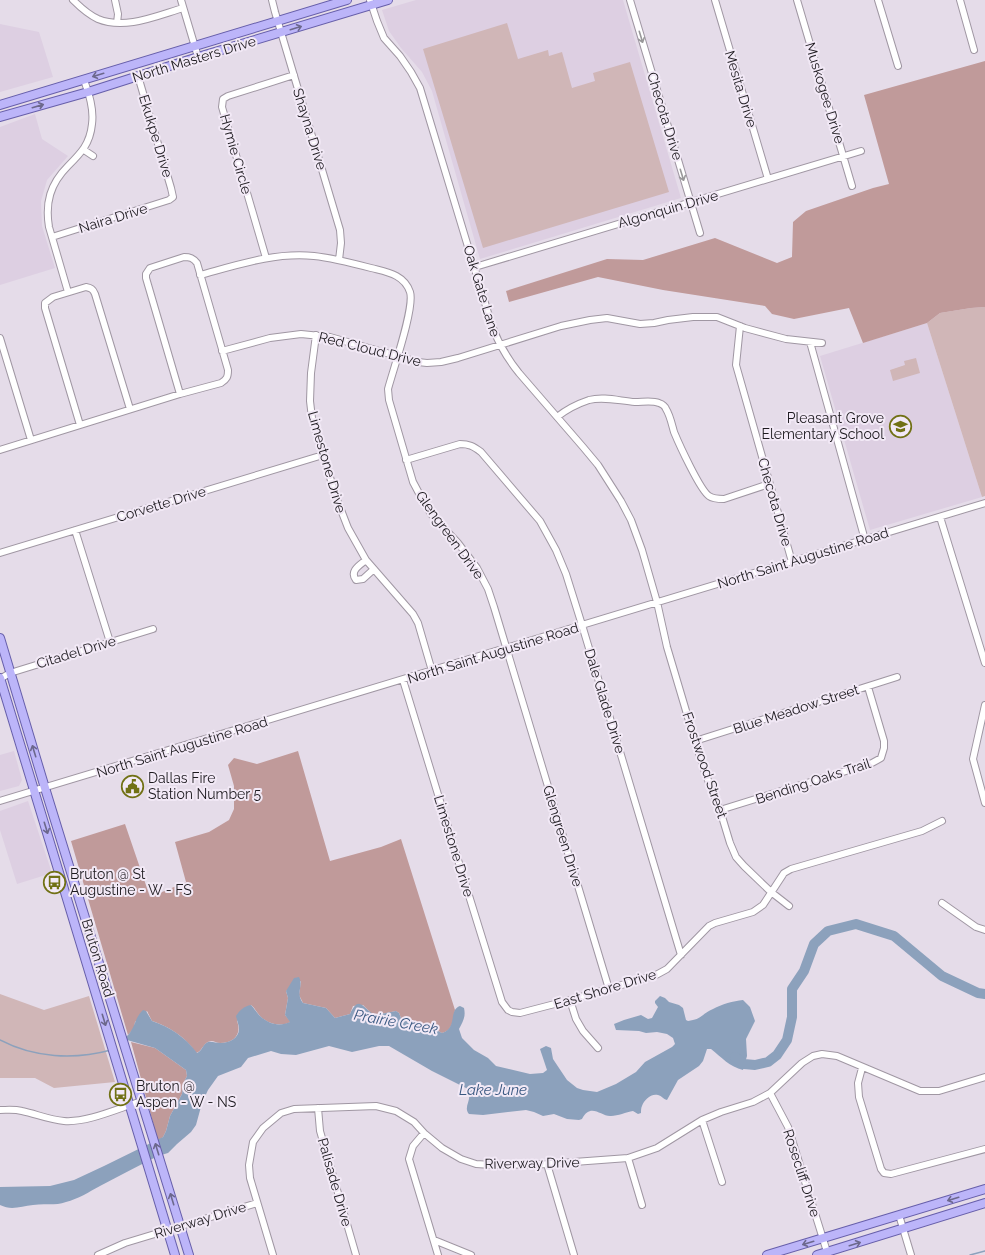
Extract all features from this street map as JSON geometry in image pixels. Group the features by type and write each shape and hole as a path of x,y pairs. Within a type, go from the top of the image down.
{"main road":[{"name":"North Masters Drive","path":"0,105 347,0"},
{"name":"North Masters Drive","path":"0,117 88,92 281,32 371,2 388,0"},
{"name":"Bruton Road","path":"0,638 189,1255"},
{"name":"Bruton Road","path":"0,678 175,1255"},
{"path":"78,935 90,931"},
{"path":"767,1255 985,1189"},
{"path":"818,1255 828,1254 985,1203"}],"street":[{"path":"72,0 96,18 107,22 118,23 134,22 183,8"},
{"path":"115,0 118,23"},
{"path":"181,0 198,57"},
{"name":"Shayna Drive","path":"272,0 340,230 341,243 339,260"},
{"name":"Checota Drive","path":"630,0 700,233"},
{"name":"Mesita Drive","path":"715,0 768,179"},
{"name":"Muskogee Drive","path":"797,0 852,186"},
{"path":"878,0 898,66"},
{"path":"960,0 974,50"},
{"name":"Oak Gate Lane","path":"371,2 384,38 403,61 420,88 492,326 500,345 519,373 598,465 621,501 631,520 642,550 658,602"},
{"name":"Hymie Circle","path":"266,258 222,107 223,99 228,96 294,75"},
{"name":"Ekukpe Drive","path":"138,76 173,197"},
{"path":"68,292 52,236 48,218 48,205 50,194 59,177 84,150 89,138 92,125 92,104 84,80"},
{"path":"84,150 93,156"},
{"name":"Algonquin Drive","path":"474,267 861,151"},
{"name":"Naira Drive","path":"52,236 169,200 173,197"},
{"name":"Glengreen Drive","path":"200,275 266,258 305,255 339,260 393,273 405,282 410,293 411,303 408,319 388,389 389,400 406,460 413,482 421,497 432,514 458,543 477,568 488,589 609,989"},
{"path":"0,450 130,409 221,383 226,380 228,370 197,263 194,260 184,257 150,268 146,274 180,394"},
{"path":"80,425 45,308 45,303 52,297 86,287 90,288 95,294 130,409"},
{"name":"Red Cloud Drive","path":"222,351 270,338 301,334 330,338 418,362 440,362 458,358 561,326 607,318 640,324 688,317 717,317 740,326 786,339 822,343"},
{"name":"Checota Drive","path":"740,326 736,365 792,562"},
{"name":"Limestone Drive","path":"316,335 311,373 310,401 312,418 343,516 354,540 366,560 413,614 418,623 432,672"},
{"path":"0,338 31,440"},
{"path":"810,342 865,540"},
{"path":"557,417 575,405 601,398 660,403 666,408 677,439 705,491 710,497 716,499 724,498 769,484"},
{"name":"Dale Glade Drive","path":"406,460 460,444 468,444 473,446 481,452 540,521 556,550 566,574 681,955"},
{"name":"Corvette Drive","path":"0,553 323,455"},
{"name":"North Saint Augustine Road","path":"0,801 432,672 985,503"},
{"path":"940,517 985,663"},
{"path":"75,530 110,642"},
{"path":"366,560 355,569 353,573 356,580 363,579 374,569"},
{"name":"Frostwood Street","path":"658,602 667,647 695,741 736,858 771,892 789,906"},
{"name":"Citadel Drive","path":"0,678 10,673 153,629"},
{"name":"Blue Meadow Street","path":"695,741 897,677"},
{"name":"Limestone Drive","path":"403,680 502,1002 508,1010"},
{"name":"Bending Oaks Trail","path":"720,810 872,763 881,758 884,748 884,740 868,687"},
{"path":"985,705 973,759 985,803"},
{"name":"East Shore Drive","path":"508,1010 520,1013 656,975 667,969 709,926 752,912 763,905 784,873 922,831 942,821"},
{"path":"942,903 976,927 985,930"},
{"path":"570,1000 576,1019 583,1031 598,1048"},
{"name":"Riverway Drive","path":"98,1255 125,1243 257,1202 250,1178 249,1165 253,1142 263,1128 281,1113 294,1109 376,1106 396,1111 414,1122 424,1133 442,1148 460,1159 476,1164 492,1165 547,1164 628,1158 657,1148 702,1120 720,1112 753,1102 770,1093 802,1062 813,1056 822,1054 837,1056 862,1068 920,1091 939,1091 985,1077"},
{"path":"862,1068 858,1083 859,1097 881,1169 884,1173 891,1174 985,1149"},
{"name":"Rosecliff Drive","path":"770,1093 788,1127 828,1254"},
{"path":"0,1110 20,1111 65,1121 89,1118 142,1101"},
{"name":"Palisade Drive","path":"318,1108 320,1131 356,1255"},
{"path":"702,1120 722,1182"},
{"path":"424,1133 413,1146 409,1160 438,1255"},
{"path":"628,1158 642,1205"},
{"path":"547,1164 574,1255"},
{"path":"257,1202 273,1255"},
{"path":"899,1215 911,1255"},
{"path":"434,1240 471,1255"}],"shaded area":[{"path":"416,0 623,0 681,198 480,259 432,91 422,72 401,48 389,31 382,10"},
{"path":"507,23 518,59 548,50 549,56 562,52 572,88 595,81 593,73 630,62 669,192 483,248 423,49"},
{"path":"0,24 39,32 53,77 0,92"},
{"path":"985,61 985,307 940,313 927,323 863,343 849,308 794,319 772,314 765,306 663,290 598,277 509,302 506,291 607,259 643,260 715,238 777,263 792,257 793,222 806,211 889,184 864,95"},
{"path":"35,114 42,139 68,156 47,180 41,201 42,226 55,268 0,285 0,127"},
{"path":"985,307 985,496 982,497 927,323 940,313"},
{"name":"Pleasant Grove Elementary School","path":"927,323 982,497 870,530 820,356"},
{"path":"916,358 920,373 893,381 890,370 905,365 904,361"},
{"path":"14,751 22,780 19,786 0,791 0,755"},
{"path":"298,751 330,861 381,847 401,839 455,1010 450,1027 446,1032 442,1033 428,1026 405,1021 396,1011 376,1015 372,1014 363,1005 353,1006 350,1014 335,1018 326,1008 303,1003 299,995 301,981 286,991 288,998 285,1015 291,1022 287,1024 271,1023 261,1017 251,1005 237,1021 238,1034 236,1037 225,1043 208,1042 196,1053 188,1042 177,1033 152,1021 147,1011 135,1022 134,1028 128,1035 71,841 125,824 150,897 186,882 175,842 209,832 229,820 234,809 234,786 228,765 234,758 257,764"},
{"path":"28,801 52,873 17,884 0,830 0,811"},
{"path":"0,994 44,1010 89,996 115,1082 54,1088 35,1078 0,1078"},
{"path":"131,1042 155,1048 186,1070 187,1076 184,1082 182,1094 170,1116 163,1137 158,1141"}],"water":[{"name":"Lake June","path":"299,977 301,984 300,996 303,1003 326,1008 335,1018 350,1014 353,1008 359,1004 376,1015 396,1011 405,1021 428,1026 442,1033 447,1031 450,1027 454,1011 460,1006 464,1008 465,1011 464,1019 459,1029 462,1038 474,1050 488,1058 496,1066 530,1074 543,1073 547,1070 540,1049 546,1046 551,1048 553,1059 567,1080 577,1088 597,1092 616,1084 636,1072 645,1062 675,1044 673,1038 667,1034 657,1032 646,1033 639,1031 616,1030 614,1024 641,1015 648,1019 652,1018 658,1007 655,1001 660,996 683,1008 686,1020 688,1021 697,1019 720,1006 743,1000 750,1007 755,1021 746,1039 747,1056 743,1070 730,1064 711,1049 707,1049 703,1061 699,1066 678,1080 667,1100 659,1095 653,1095 644,1101 641,1108 641,1113 638,1114 633,1111 607,1116 592,1111 585,1114 582,1119 579,1120 567,1119 554,1114 543,1116 526,1110 483,1115 469,1114 467,1108 469,1095 466,1088 432,1071 389,1046 379,1046 352,1052 329,1046 296,1055 281,1054 271,1051 248,1058 241,1067 218,1076 208,1090 202,1103 196,1125 191,1132 168,1153 158,1156 70,1201 58,1204 37,1204 13,1208 0,1205 0,1187 50,1186 74,1180 163,1137 170,1116 182,1094 184,1082 187,1076 186,1070 155,1048 127,1040 126,1037 132,1030 138,1016 143,1010 146,1011 152,1021 177,1033 197,1053 208,1042 224,1043 235,1037 239,1032 236,1016 246,1006 251,1005 266,1021 274,1024 286,1024 290,1022 285,1015 288,998 286,991 294,978"}],"waterway":[{"name":"Prairie Creek","path":"735,1057 744,1064 755,1065 768,1062 777,1055 787,1040 792,1017 792,989 804,971 814,944 828,931 856,924 894,936 942,976 978,993 985,994"},
{"path":"0,1040 26,1051 54,1056 83,1055 111,1050"},
{"path":"970,1255 985,1251"}],"place":[{"name":"Pleasant Grove Elementary School","path":"900,426"},
{"name":"Dallas Fire Station Number 5","path":"133,786"},
{"name":"Bruton @ St Augustine - W - FS","path":"54,882"},
{"name":"Bruton @ Aspen - W - NS","path":"120,1094"}]}
